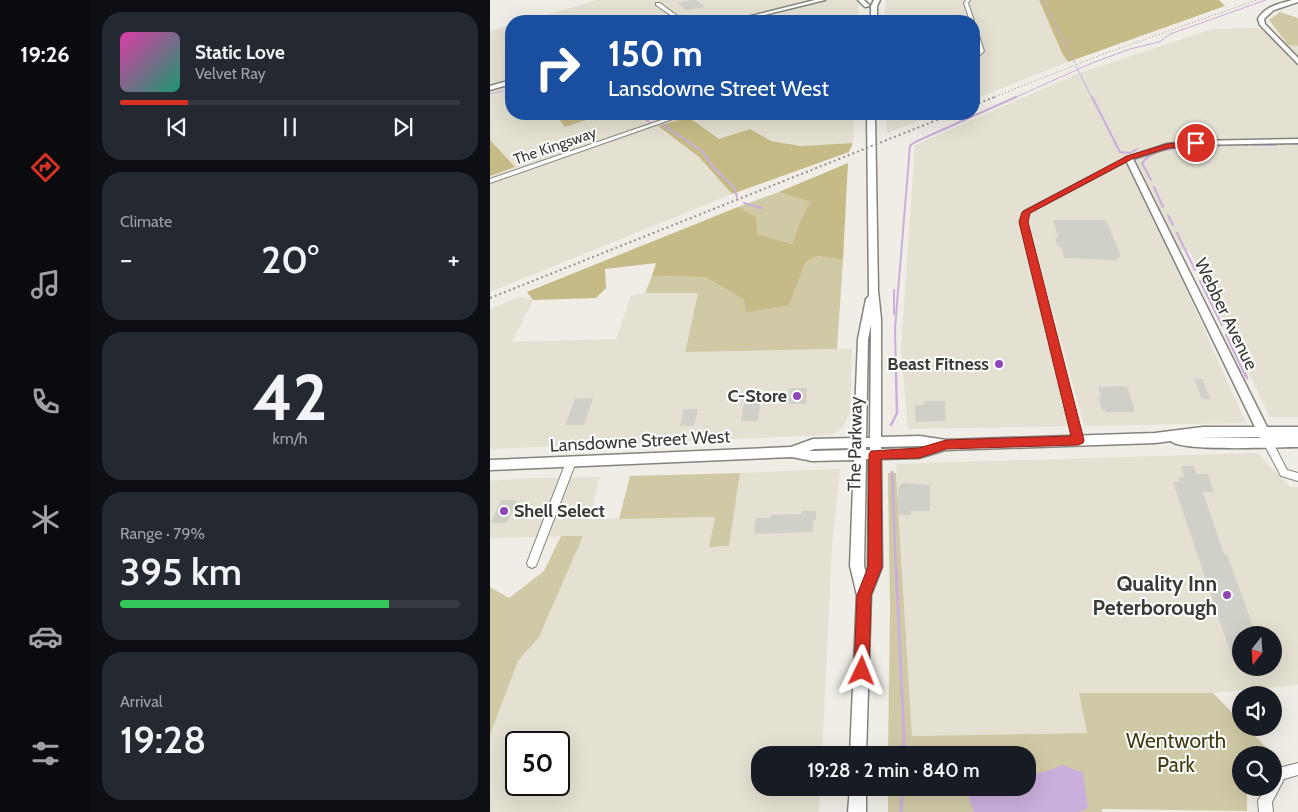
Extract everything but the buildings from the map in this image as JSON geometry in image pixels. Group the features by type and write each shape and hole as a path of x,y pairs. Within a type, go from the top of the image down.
{"main road":[{"path":"759,15 822,0"},
{"path":"861,0 869,3"},
{"path":"874,15 874,6 877,0"},
{"path":"1298,0 1268,10 1262,15 1261,19 1262,24 1298,62"},
{"path":"490,88 505,84"},
{"name":"The Parkway","path":"864,595 875,567 876,319 872,291 871,120"},
{"path":"1129,158 1156,149 1181,145 1298,141"},
{"name":"Webber Avenue","path":"1129,158 1265,437"},
{"name":"The Parkway","path":"858,746 864,595 857,566 863,339 872,291"},
{"name":"Lansdowne Street West","path":"490,465 792,452 812,456 875,448 919,453 946,444 1155,438 1207,443 1298,432"},
{"name":"Lansdowne Street West","path":"1265,437 1298,442"},
{"path":"857,812 858,796"}],"street":[{"path":"968,0 966,3 970,15"},
{"path":"658,4 674,15"},
{"name":"The Kingsway","path":"490,181 667,120"},
{"path":"1078,440 1024,222 1026,212 1129,158"},
{"name":"Webber Avenue","path":"1265,437 1284,473 1298,477"},
{"path":"532,563 572,462"},
{"path":"1282,773 1298,769"},
{"path":"1266,812 1265,801 1268,796"}],"shaded area":[{"path":"597,0 859,1 858,15 546,15"},
{"path":"886,0 1039,0 1062,53 1068,62 980,97 980,15 885,15"},
{"path":"1039,0 1219,0 1225,6 1068,62 1062,53"},
{"path":"505,27 505,120 678,120 658,126 699,157 732,194 490,292 490,31"},
{"path":"1263,28 1280,45 1298,46 1298,417 1270,417 1189,250 1168,249 1246,423 1084,426 1047,290 1035,291 1069,426 908,429 901,348 915,145 972,120 980,120 980,117 1077,74 1212,29"},
{"path":"560,120 586,120 565,127"},
{"path":"678,120 692,120 719,139 750,129 771,141 801,146 853,143 849,152 732,194 699,157 658,126"},
{"path":"692,120 854,120 853,143 801,146 771,141 750,129 719,139"},
{"path":"887,120 921,120 887,133"},
{"path":"490,140 515,167 490,176"},
{"path":"848,163 843,260 817,256 805,263 789,305 746,312 744,300 705,277 652,276 656,263 605,269 606,288 596,298 533,300 527,292 738,207 756,217 757,234 792,244 801,219 811,202 779,192"},
{"path":"645,293 698,293 685,352 852,349 850,413 842,428 832,435 490,449 490,309 520,297 533,300 512,342 616,339 631,296"},
{"path":"1257,453 1290,487 1298,487 1298,685 1232,686 1232,691 1213,693 1080,693 1087,733 912,736 896,464"},
{"path":"840,469 832,545 822,746 751,746 751,796 820,796 819,812 490,812 490,735 518,661 539,637 582,536 490,538 490,481 531,478 600,477 589,519 715,517 710,547 729,546 740,473"},
{"path":"1063,765 1083,773 1088,808 1079,812 974,812 970,796 1036,796 1036,773"}],"green space":[{"path":"1280,12 1298,18 1298,46 1288,45 1269,20"},
{"path":"779,192 812,202 801,219 792,244 757,234 738,207"},
{"path":"817,256 843,260 837,349 685,352 698,293 645,293 652,276 705,277 744,300"},
{"path":"740,473 729,546 709,547 715,517 619,519 630,476"},
{"name":"Wentworth Park","path":"888,473 896,473 912,736 1087,733 1079,693 1213,693 1232,713 1232,736 1255,736 1265,746 1232,746 1232,796 1247,796 1247,811 1102,809 1102,812 888,812 888,796 1036,796 1036,746 888,746 890,609"},
{"path":"561,536 583,536 539,637 518,661 490,735 490,587 509,598 544,571"}],"waterway":[{"path":"1043,0 1075,63"},
{"path":"1078,69 1130,49 1159,42 1170,34 1266,0"},
{"path":"1014,98 1078,69"},
{"path":"1078,69 1092,98"},
{"path":"490,94 505,90"},
{"path":"980,113 1016,97"},
{"path":"1092,97 1120,152 1130,153 1137,149"},
{"path":"896,375 895,328 910,146 964,120"},
{"path":"663,125 702,151 714,168 734,187 737,197"},
{"path":"1291,144 1298,144"},
{"path":"1216,146 1222,145"},
{"path":"1227,145 1238,145"},
{"path":"1254,145 1276,145"},
{"path":"1185,147 1208,146"},
{"path":"1151,180 1142,163 1149,156 1163,150 1177,148"},
{"path":"1154,187 1163,207"},
{"path":"744,203 762,208"},
{"path":"1168,215 1173,225"},
{"path":"1177,233 1195,270"},
{"path":"1200,281 1222,325"},
{"path":"894,290 894,314"},
{"path":"1226,335 1245,375"},
{"path":"891,425 897,413 896,373"},
{"path":"1245,373 1247,378"},
{"path":"892,472 896,569"},
{"path":"896,567 903,746"},
{"path":"901,812 902,796"}],"railway":[{"path":"992,98 1103,54 1257,0"},
{"path":"980,103 995,97"},
{"path":"490,298 937,120"}],"place":[{"name":"Beast Fitness","path":"999,364"},
{"name":"C-Store","path":"797,396"},
{"name":"Shell Select","path":"504,511"},
{"name":"Quality Inn Peterborough","path":"1227,595"}],"route":[{"path":"862,671 864,595 875,567 875,454 919,453 946,444 1078,440 1024,222 1026,212 1129,158 1167,146 1196,143"}]}
